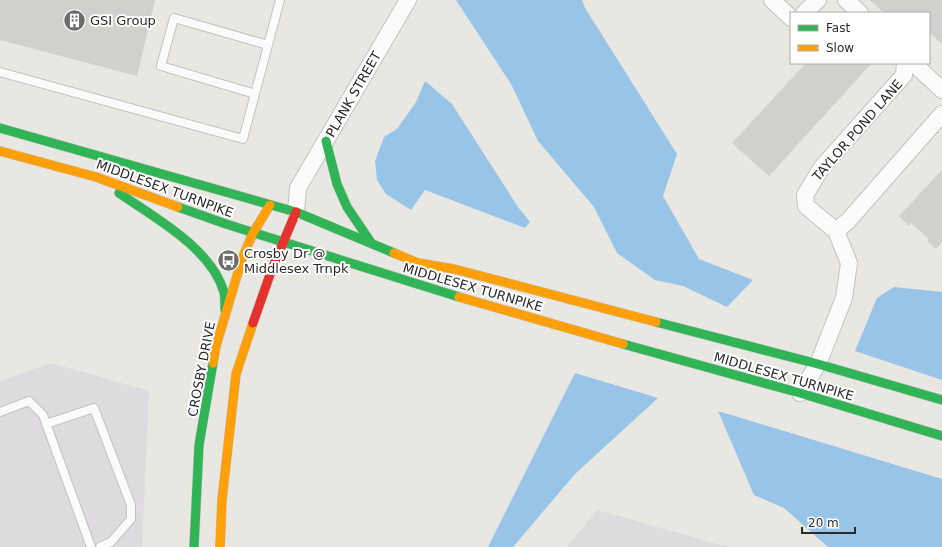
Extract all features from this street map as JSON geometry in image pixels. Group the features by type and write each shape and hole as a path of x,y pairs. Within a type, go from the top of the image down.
{"main road":[{"name":"MIDDLESEX TURNPIKE","path":"0,128 296,212 418,263 454,269 818,364 942,400"},
{"path":"326,141 337,184 347,207 372,244"},
{"name":"MIDDLESEX TURNPIKE","path":"0,151 96,177 253,233 443,293 800,393 942,436"},
{"path":"96,177 194,246 209,263 224,292 225,316"},
{"name":"CROSBY DRIVE","path":"194,547 200,445 214,353 242,259 253,233 270,205"},
{"path":"220,547 222,500 236,374 272,269 296,212"}],"street":[{"name":"PLANK STREET","path":"296,212 298,188 408,0"},
{"path":"772,0 790,17"},
{"path":"805,12 818,0"},
{"path":"846,0 859,12"},
{"name":"TAYLOR POND LANE","path":"800,393 818,364 844,298 849,263 836,231 806,206 805,195 807,188 822,166 842,143 896,86 904,75 905,64"},
{"path":"914,64 942,90"},
{"path":"836,231 848,221 942,114"},
{"name":"PLANK STREET","path":"270,205 298,188"}],"lane":[{"path":"0,72 243,138 280,0"},
{"path":"255,94 161,66 174,18 268,45"},
{"path":"0,412 30,401 43,415 91,547"},
{"path":"46,424 94,408 131,505 130,519 111,542 100,547"}],"shaded area":[{"path":"51,363 149,391 142,547 0,547 0,381"},
{"path":"597,510 728,547 567,547"}],"water":[{"path":"456,0 582,0 585,8 677,154 663,196 699,259 753,280 727,307 683,286 655,280 617,253 594,207 538,141 511,84"},
{"path":"425,81 452,104 518,207 530,222 525,228 425,190 411,210 386,194 377,180 375,161 384,137 397,129 416,102"},
{"path":"894,287 942,292 942,380 855,351 877,298"},
{"path":"575,373 658,398 575,474 513,547 488,547"},
{"path":"718,411 942,479 942,547 828,547 784,508 754,495"}],"building":[{"name":"GSI Group","path":"0,0 155,0 137,76 0,40"},
{"path":"870,0 942,0 942,44 930,33 930,12 883,12"},
{"path":"805,64 871,64 769,176 732,143"},
{"path":"942,170 942,242 936,249 927,241 929,239 911,223 909,226 899,216"}],"traffic: fast":[{"path":"0,128 296,212 394,253"},
{"path":"326,141 337,184 347,207 372,244"},
{"path":"119,193 180,235 207,261 217,276 224,292 225,310"},
{"path":"178,207 226,224 459,297"},
{"path":"656,322 818,364 942,400"},
{"path":"623,344 800,393 942,436"},
{"path":"194,547 199,445 213,363"}],"traffic: slow":[{"path":"0,151 96,177 178,207"},
{"path":"213,363 216,346 242,259 253,233 270,205"},
{"path":"394,253 418,263 454,269 656,322"},
{"path":"459,297 623,344"},
{"path":"220,547 222,500 236,374 253,323"}],"traffic: jam":[{"path":"253,323 272,269 296,212"}],"place":[{"name":"GSI Group","path":"75,20"},
{"name":"Crosby Dr @ Middlesex Trnpk","path":"228,260"}]}
